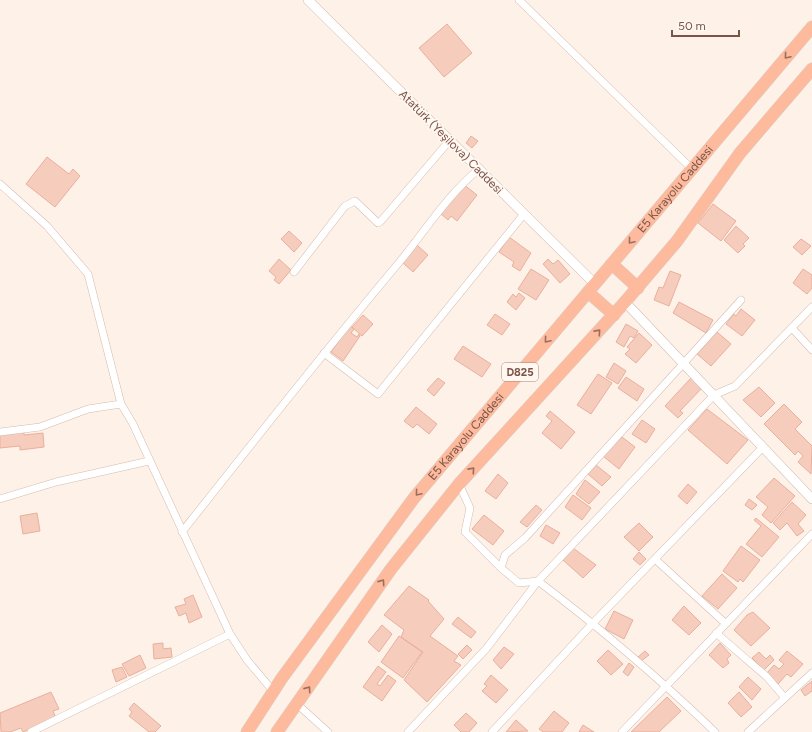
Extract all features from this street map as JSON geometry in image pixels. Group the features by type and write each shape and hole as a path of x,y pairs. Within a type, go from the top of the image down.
{"highway":[{"name":"E5 Karayolu Caddesi","path":"247,732 273,691 414,498 812,27"},
{"name":"D825","path":"277,732 391,569 459,484 638,288 677,241 740,153 812,69"},
{"path":"612,264 638,288"},
{"path":"591,288 614,315"}],"street":[{"name":"Atatürk (Yeşilova) Caddesi","path":"308,0 524,214 591,288"},
{"path":"519,0 692,169"},
{"path":"294,272 345,206 355,201 378,223 450,140"},
{"path":"182,532 324,353 414,245 461,184 479,169"},
{"path":"0,184 46,226 88,274 121,404 133,424 230,634 247,660 273,691"},
{"path":"324,353 378,394 524,214"},
{"path":"501,568 505,555 525,538 741,300"},
{"path":"625,302 812,499"},
{"path":"408,732 486,649 538,581 714,395 735,386 812,307"},
{"path":"792,328 812,350"},
{"path":"0,432 40,426 88,409 121,404"},
{"path":"492,732 763,447"},
{"path":"0,499 56,482 149,461"},
{"path":"459,484 470,508 465,532 501,568 519,583 538,581 594,623 667,686 715,732"},
{"path":"622,732 812,534"},
{"path":"656,560 725,623"},
{"path":"716,633 767,677 785,698"},
{"path":"31,732 230,634"},
{"path":"748,732 812,673"},
{"path":"297,704 328,732"}],"building":[{"path":"447,24 472,53 444,77 419,48"},
{"path":"471,136 478,141 472,148 466,143"},
{"path":"47,157 69,174 73,169 80,176 55,207 26,184"},
{"path":"463,184 477,195 457,221 451,216 448,220 440,213"},
{"path":"713,204 736,221 721,241 698,223"},
{"path":"736,226 749,238 743,244 745,246 738,253 724,240"},
{"path":"289,231 302,243 294,252 281,239"},
{"path":"509,237 531,253 520,271 512,266 514,262 499,252"},
{"path":"801,239 811,246 802,255 793,247"},
{"path":"417,245 428,255 413,272 402,262"},
{"path":"279,259 291,270 279,284 274,280 276,277 269,271"},
{"path":"548,259 553,264 558,260 570,274 560,283 543,264"},
{"path":"531,269 549,280 536,300 518,289"},
{"path":"803,269 812,275 812,288 807,294 793,283"},
{"path":"670,271 681,275 669,306 654,300 659,287 663,288"},
{"path":"519,293 525,298 516,310 507,302 513,294 516,297"},
{"path":"679,302 713,320 706,333 673,313"},
{"path":"741,309 755,320 742,336 726,324 734,314 736,316"},
{"path":"495,314 510,324 502,335 487,325"},
{"path":"363,315 373,324 362,336 352,327"},
{"path":"626,324 638,331 634,338 630,336 624,347 616,342"},
{"path":"350,326 354,329 351,333 357,337 359,334 360,336 343,361 331,352"},
{"path":"717,332 731,344 711,366 697,354"},
{"path":"639,333 652,345 636,363 625,354 630,349 627,347"},
{"path":"463,346 491,364 482,377 454,359"},
{"path":"614,363 626,371 618,384 606,377"},
{"path":"598,374 612,383 591,414 577,405"},
{"path":"626,377 644,389 637,401 618,388"},
{"path":"438,378 445,383 434,396 427,390"},
{"path":"691,378 702,388 680,411 683,413 678,418 665,406"},
{"path":"759,387 775,403 761,417 743,400"},
{"path":"784,404 802,422 795,429 812,446 811,474 798,462 803,456 798,451 795,455 764,424"},
{"path":"416,407 437,424 429,434 417,424 413,428 404,421"},
{"path":"707,409 748,440 727,464 688,430"},
{"path":"550,411 575,432 561,449 542,433 552,421 546,416"},
{"path":"642,420 655,429 646,443 632,434"},
{"path":"24,432 24,435 43,433 44,447 20,450 20,446 0,448 0,435"},
{"path":"622,437 635,447 619,469 603,456"},
{"path":"596,465 611,477 602,486 588,474"},
{"path":"498,474 508,483 496,499 485,491"},
{"path":"774,478 795,496 771,523 762,515 768,507 756,497"},
{"path":"585,480 600,492 589,504 576,494"},
{"path":"688,484 697,492 687,504 678,496"},
{"path":"573,495 591,508 582,520 565,507"},
{"path":"749,499 757,505 752,510 745,505"},
{"path":"792,502 806,515 798,524 804,531 797,536 787,523 780,530 773,523"},
{"path":"536,505 542,510 527,527 520,522"},
{"path":"37,513 40,531 23,534 20,516"},
{"path":"484,515 504,531 493,545 472,529"},
{"path":"756,518 779,537 762,557 746,544 761,526 754,520"},
{"path":"639,523 653,537 639,551 624,537"},
{"path":"546,525 560,533 553,544 540,536"},
{"path":"741,546 760,560 743,582 740,579 738,582 723,571"},
{"path":"573,548 596,565 583,578 563,560"},
{"path":"639,552 646,559 640,565 633,559"},
{"path":"722,574 737,588 718,609 702,596"},
{"path":"409,586 429,600 428,601 444,619 430,636 458,656 454,661 461,665 427,702 404,680 423,652 401,637 404,630 384,615"},
{"path":"193,595 202,617 189,623 186,613 179,616 175,607 186,604 184,599"},
{"path":"684,606 701,623 689,635 672,620"},
{"path":"614,611 633,620 624,639 605,629"},
{"path":"753,612 770,628 751,646 734,630 747,615"},
{"path":"458,617 476,632 471,638 452,624"},
{"path":"382,625 392,634 379,652 368,642"},
{"path":"399,636 422,652 403,678 381,662"},
{"path":"163,643 163,649 171,648 172,657 154,659 153,644"},
{"path":"720,643 731,655 727,659 729,663 723,668 709,655"},
{"path":"467,645 472,650 463,659 458,654"},
{"path":"504,647 514,654 501,669 493,660"},
{"path":"608,650 623,664 611,675 597,661"},
{"path":"645,651 649,655 641,661 638,657"},
{"path":"787,651 803,664 791,677 787,674 778,684 766,674 774,665 779,669 784,664 779,660"},
{"path":"759,652 766,659 770,655 774,660 764,670 752,658"},
{"path":"140,655 146,668 129,676 122,664"},
{"path":"629,663 634,667 628,676 623,672"},
{"path":"378,666 386,672 377,684 380,686 388,675 396,681 382,701 363,687"},
{"path":"122,667 127,677 116,682 112,670"},
{"path":"491,675 508,690 496,703 482,691 487,686 484,684"},
{"path":"748,677 761,689 752,700 739,687"},
{"path":"812,681 812,691 805,696 801,690"},
{"path":"51,692 59,709 53,711 56,718 23,732 21,728 10,732 1,732 0,713"},
{"path":"739,692 752,707 741,717 728,703"},
{"path":"667,697 681,711 659,732 631,732"},
{"path":"134,703 161,726 155,732 149,732 129,716 132,712 129,709"},
{"path":"554,711 569,723 562,732 543,732 539,729"},
{"path":"466,713 477,723 469,732 461,732 454,725"},
{"path":"516,720 528,731 506,732"},
{"path":"583,725 594,732 579,732"}]}
